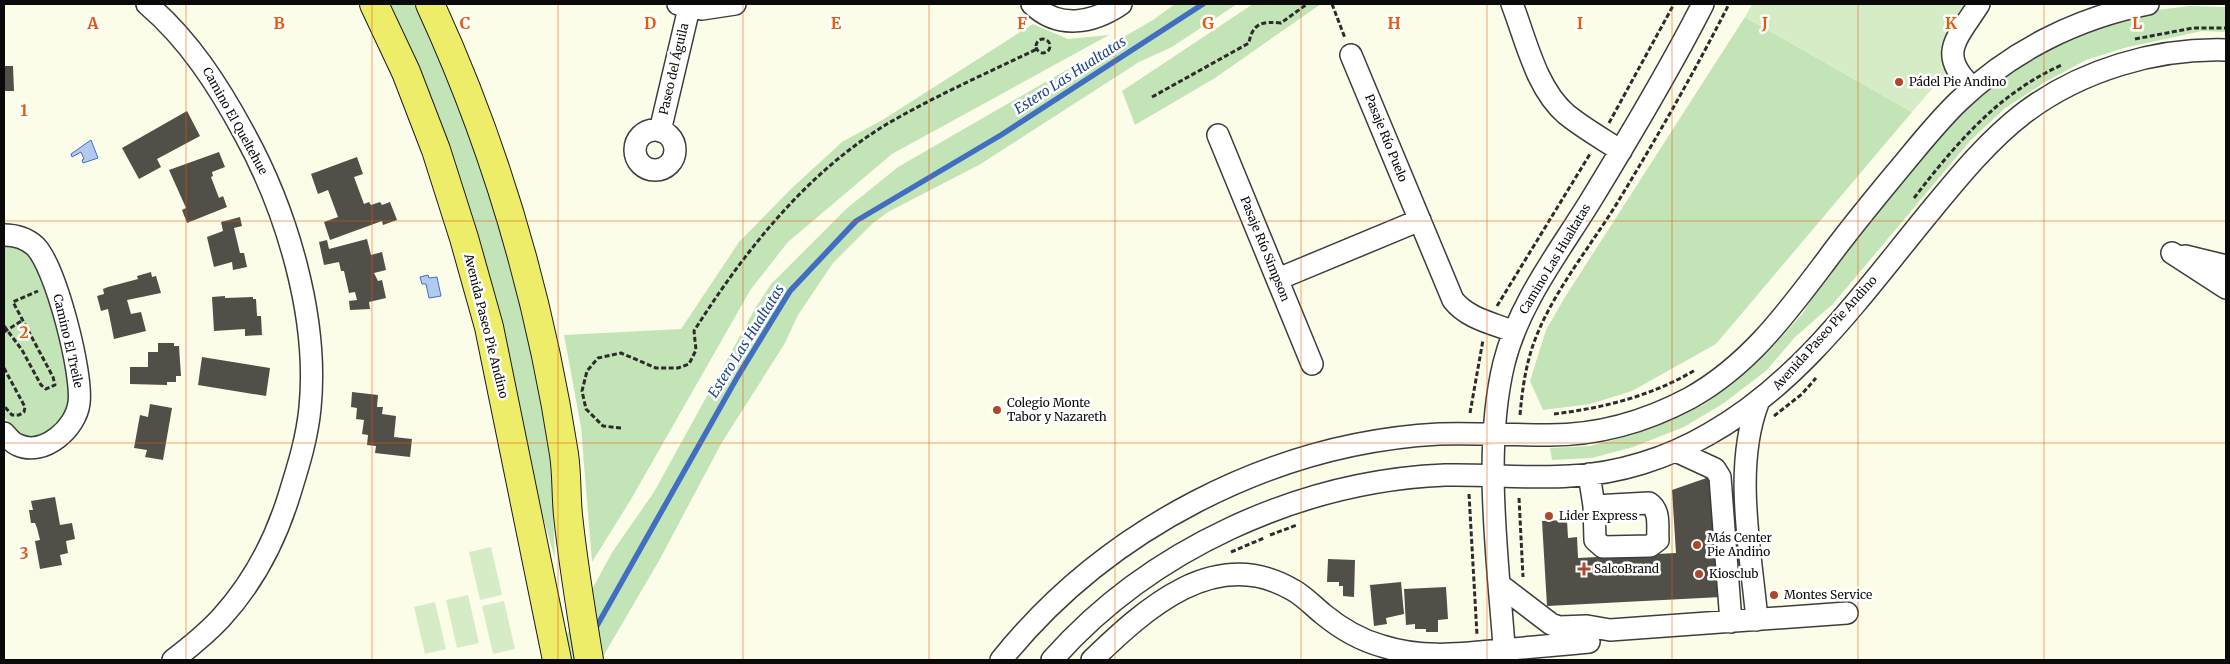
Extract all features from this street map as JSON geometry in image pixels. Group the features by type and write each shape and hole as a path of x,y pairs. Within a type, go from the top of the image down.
{"main road":[{"name":"Avenida Paseo Pie Andino","path":"374,4 406,72 436,150 464,238 488,327 557,660"},
{"path":"430,4 457,63 490,152 531,289 548,361 564,456 577,587 589,660"}],"street":[{"name":"Camino El Queltehue","path":"147,4 176,30 204,65 261,164 283,219 292,252 308,327 312,367 310,409 301,458 285,508 271,542 258,569 235,602 208,631 174,660"},
{"name":"Paseo del Águila","path":"660,131 684,6 714,8 735,4"},
{"path":"1032,4 1054,17 1075,21 1095,19 1121,4"},
{"path":"1512,4 1540,78 1551,98 1566,114 1621,151"},
{"name":"Camino Las Hualtatas","path":"1505,655 1494,474 1494,433 1500,383 1514,332 1541,280 1621,151 1703,4"},
{"path":"1973,88 1961,76 1953,63 1952,52 1958,36 1978,4"},
{"path":"1001,660 1052,606 1096,567 1152,528 1234,483 1294,460 1365,443 1434,434 1494,433 1546,436 1615,427 1677,404 1727,374 1770,334 1873,201 1946,113 1973,88 2017,56 2055,34 2103,15 2148,4"},
{"name":"Avenida Paseo Pie Andino","path":"1052,660 1090,622 1144,579 1191,549 1260,517 1311,498 1365,485 1441,476 1494,474 1547,477 1589,474 1625,468 1676,451 1712,433 1758,403 1796,368 1852,307 1971,163 1996,136 2022,114 2049,96 2079,80 2111,68 2151,56 2194,50 2226,50"},
{"name":"Pasaje Río Puelo","path":"1351,55 1453,300 1463,311 1514,332"},
{"name":"Pasaje Río Simpson","path":"1218,135 1312,364"},
{"path":"1278,279 1420,220"},
{"name":"Camino El Treile","path":"4,235 21,237 35,246 44,257 54,284 79,384 77,414 64,432 39,447 18,445 4,433"},
{"path":"2226,266 2172,253 2226,288"},
{"path":"1757,620 1744,473 1750,426 1758,403"},
{"path":"1676,451 1714,469 1720,477 1731,622"},
{"path":"1720,477 1744,473"},
{"path":"1589,474 1594,506"},
{"path":"1102,657 1134,622 1171,595 1193,583 1217,576 1245,575 1283,585 1294,590 1343,628 1381,646 1423,655 1478,653 1505,655 1610,630 1846,613"},
{"path":"1500,584 1551,624 1592,634"}],"path":[{"path":"1152,97 1249,43 1250,32 1257,25 1266,21 1281,23 1307,4"},
{"path":"1332,4 1351,55"},
{"path":"1470,413 1474,386 1489,322 1545,225 1600,137 1674,4"},
{"path":"1520,415 1523,383 1532,347 1543,322 1626,188 1700,61 1729,4"},
{"path":"1042,40 1050,44 1049,50 1046,53 1042,53 1037,49 1038,42 1042,40"},
{"path":"622,428 603,426 586,409 582,390 587,371 598,358 621,353 656,368 678,368 689,364 696,350 694,331 735,271 760,237 831,165 888,124 1037,49"},
{"path":"4,326 5,331 22,350 41,384 46,389 51,389 55,385 53,377 13,302 54,284"},
{"path":"5,331 23,320"},
{"path":"4,368 25,407 24,412 19,415 12,415 4,406"},
{"path":"1546,414 1593,409 1637,396 1680,379 1696,369"},
{"path":"1461,494 1469,494 1478,653"},
{"path":"1217,576 1217,560 1220,557 1304,522"}],"green space":[{"path":"385,4 418,4 443,58 515,268 550,433 555,559 519,433"},
{"path":"1175,4 1237,4 1172,47 1139,62 979,165 888,212 872,224 833,263 798,315 785,343 721,444 660,559 601,660 553,660 613,551 654,492 756,307 771,284 846,209 898,167 1153,20"},
{"path":"1253,4 1321,4 1215,78 1135,125 1122,91"},
{"name":"Pádel Pie Andino","path":"1752,4 1990,4 1964,52 1912,112 1745,17"},
{"path":"2190,6 2226,7 2226,32 2202,31 2124,48 2086,60 2045,82 2004,109 1970,141 1833,304 1795,337 1767,370 1724,403 1684,427 1633,447 1592,458 1552,460 1550,448 1590,446 1629,436 1672,420 1705,404 1770,350 1803,313 1842,250 1977,94 2052,45 2140,12"},
{"path":"1745,17 1912,112 1716,344 1632,391 1590,404 1543,410 1530,381 1546,330 1565,297"},
{"path":"1033,24 1068,39 1109,35 892,154 788,242 751,289 630,501 592,562 581,427 564,335 681,329 739,242 793,187 842,142 884,119"},
{"path":"4,244 17,246 27,251 39,269 52,309 64,358 70,399 69,410 62,422 43,434 23,438 4,417"},
{"path":"491,547 502,595 480,600 469,552"},
{"path":"468,595 479,643 457,648 446,600"},
{"path":"504,601 515,649 493,654 482,606"},
{"path":"435,602 446,649 425,654 414,607"}],"water":[{"path":"91,140 98,158 83,163 82,160 84,159 81,152 72,157 71,154"},
{"path":"428,275 429,278 437,277 441,296 429,298 426,284 422,284 420,277"}],"building":[{"path":"4,66 13,66 14,91 4,91"},
{"path":"187,111 200,136 157,159 161,167 139,179 122,148"},
{"path":"219,152 225,167 212,172 213,176 211,177 219,198 223,196 227,207 187,223 182,210 186,208 169,170"},
{"path":"357,157 363,174 354,177 364,204 369,202 371,205 380,202 382,205 390,202 397,220 383,225 382,221 330,240 324,222 338,217 328,190 318,194 311,174"},
{"path":"240,217 242,226 234,228 240,253 244,253 247,267 233,270 232,262 214,267 207,237 223,231 221,222"},
{"path":"367,239 371,255 382,252 386,270 374,273 378,281 382,280 386,298 369,302 370,309 350,310 349,301 357,300 355,292 349,293 344,271 341,271 339,262 324,265 319,242 327,240 329,249"},
{"path":"151,272 152,277 156,276 161,293 127,300 131,314 141,312 146,331 114,339 108,309 101,311 97,296 104,294 103,289 138,279 137,276"},
{"path":"225,296 225,298 253,297 253,299 256,299 257,316 261,316 262,335 245,336 245,329 214,331 212,297"},
{"path":"158,343 174,343 174,346 179,346 181,376 176,376 176,382 167,382 167,385 130,384 130,367 148,367 148,352 158,352"},
{"path":"202,357 270,368 266,396 198,385"},
{"path":"352,392 378,395 377,407 383,407 382,414 396,416 394,437 412,439 410,457 375,453 376,446 367,445 368,435 362,434 364,420 356,419 357,408 351,407"},
{"path":"150,404 172,408 163,460 145,457 147,450 134,448 140,415 148,417"},
{"name":"Más Center Pie Andino","path":"1715,475 1721,597 1547,606 1542,521 1567,520 1568,538 1577,537 1578,558 1676,553 1672,490"},
{"path":"55,497 60,525 72,523 75,539 66,541 68,553 60,555 62,565 40,569 35,541 40,540 35,523 31,523 29,510 33,510 31,501"},
{"path":"1328,559 1355,560 1354,597 1343,596 1343,586 1339,586 1339,582 1327,582"},
{"path":"1401,582 1404,614 1386,618 1387,624 1374,626 1370,585"},
{"path":"1446,587 1448,619 1438,620 1438,632 1426,632 1426,629 1415,629 1415,624 1406,625 1404,589"}],"waterway":[{"name":"Estero Las Hualtatas","path":"594,631 738,376 790,291 856,221 1001,135 1203,4"}],"place":[{"name":"Pádel Pie Andino","path":"1899,82"},
{"name":"Colegio Monte Tabor y Nazareth","path":"997,410"},
{"name":"Lider Express","path":"1549,516"},
{"name":"Más Center Pie Andino","path":"1697,545"},
{"name":"SalcoBrand","path":"1584,569"},
{"name":"Kiosclub","path":"1699,574"},
{"name":"Montes Service","path":"1774,595"}]}
